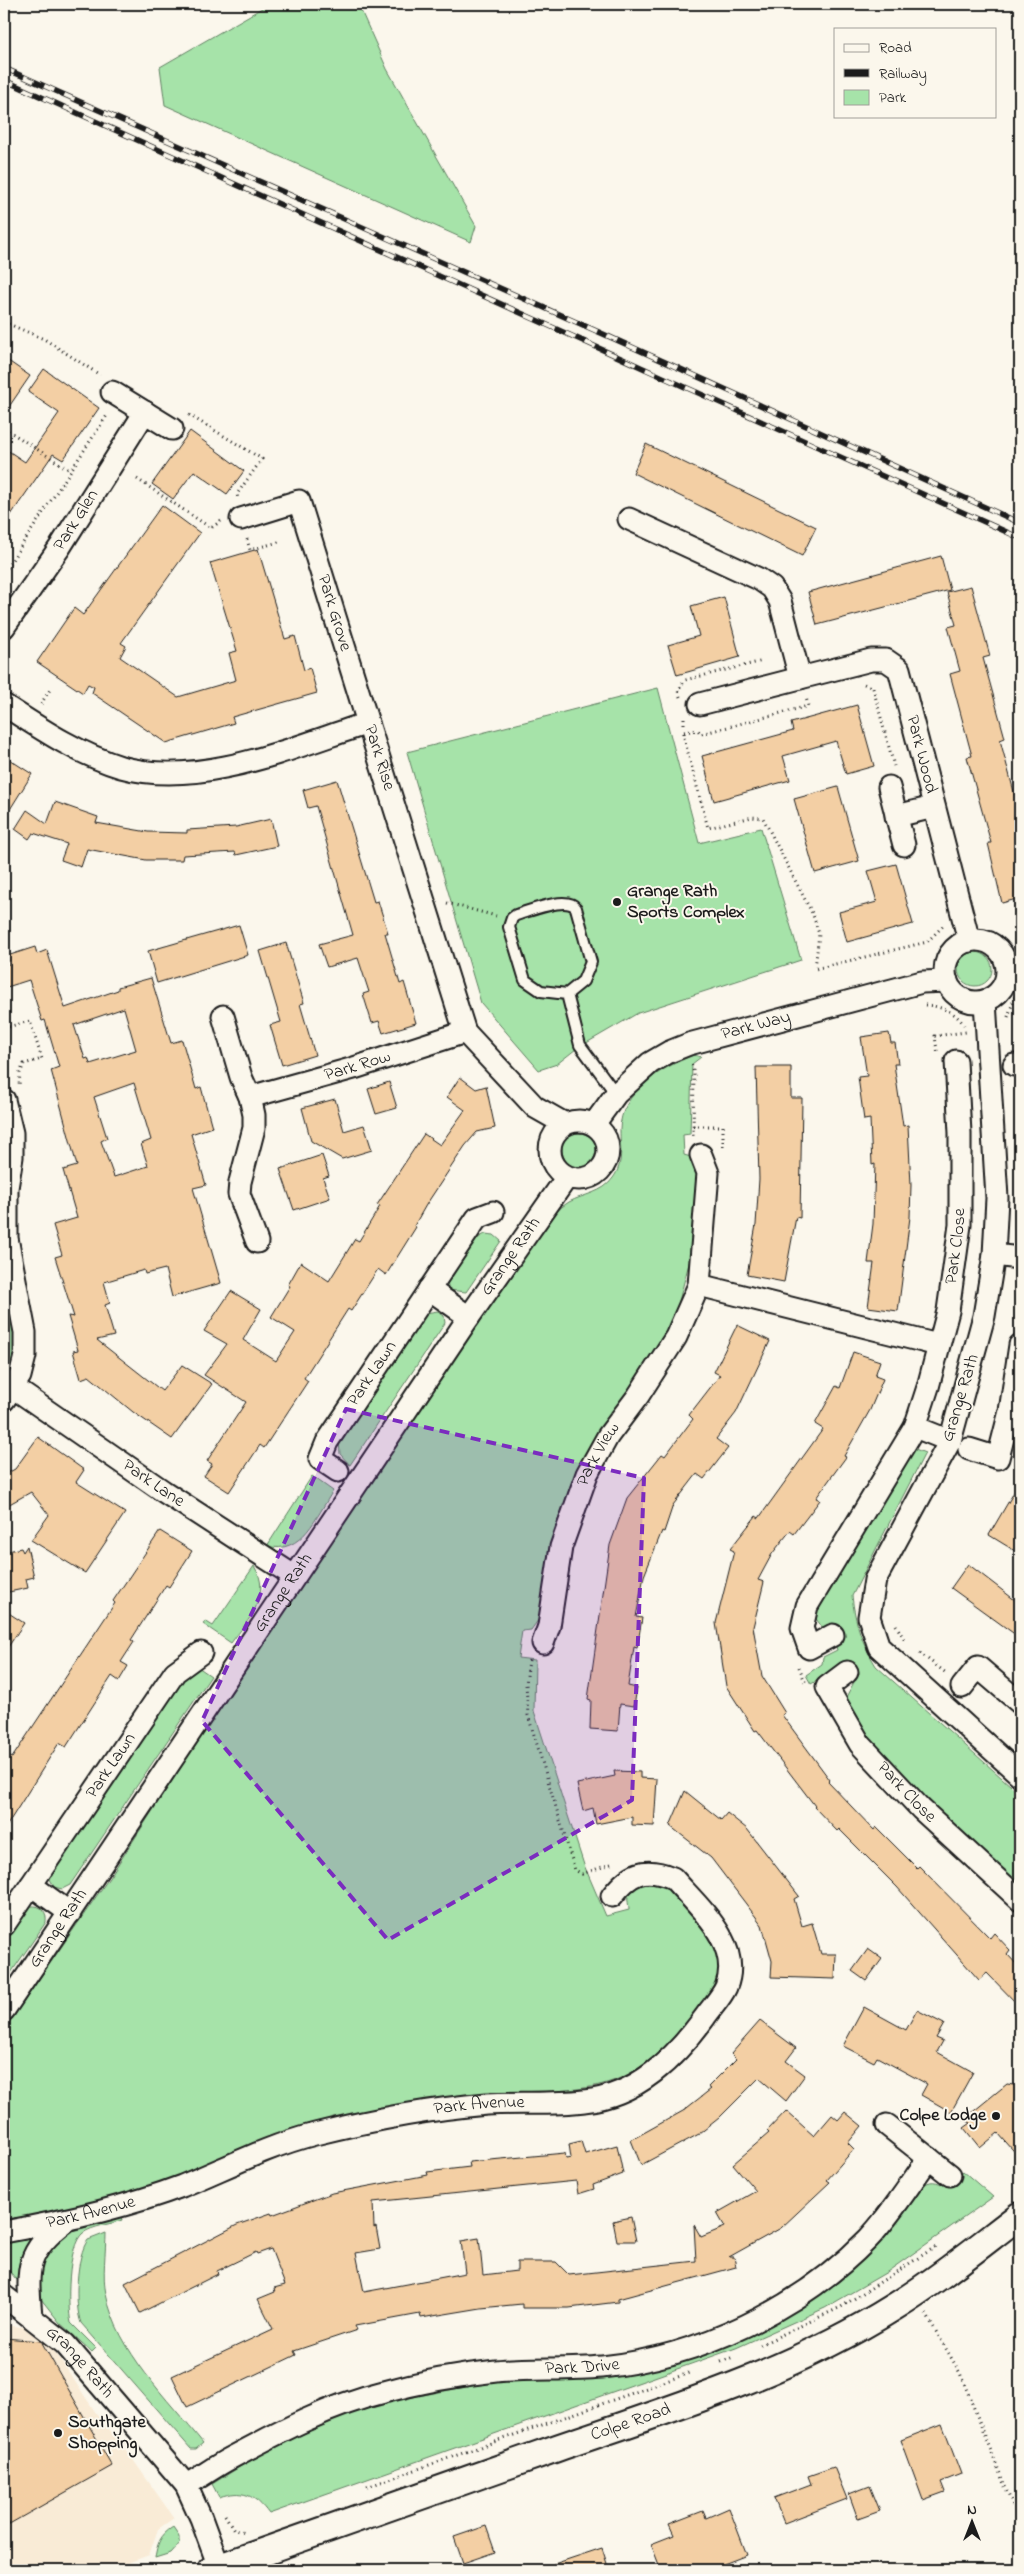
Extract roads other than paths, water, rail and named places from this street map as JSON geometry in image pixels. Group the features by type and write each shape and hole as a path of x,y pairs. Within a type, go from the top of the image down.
{"street":[{"path":"112,392 172,429"},
{"name":"Park Glen","path":"4,627 60,547 145,412"},
{"name":"Park Grove","path":"241,516 299,501 368,723"},
{"path":"629,519 758,578 772,588 780,601 806,686"},
{"name":"Park Wood","path":"688,707 806,686 871,660 886,660 899,669 967,931"},
{"name":"Park Rise","path":"4,705 82,752 122,767 163,773 212,770 273,754 368,723 465,1032 535,1108 565,1124"},
{"path":"889,787 904,845"},
{"path":"896,816 934,807"},
{"path":"967,931 1012,957 1005,981 994,996 984,1001 975,1002 958,996 946,981 946,960 959,945 967,931"},
{"name":"Park Way","path":"594,1124 616,1094 650,1064 689,1044 922,982 946,981"},
{"name":"Grange Rath","path":"984,1001 997,1198 994,1255 980,1333 950,1441 875,1580 869,1617 879,1647 1020,1774"},
{"path":"223,1016 241,1077 250,1097 254,1128 240,1182 239,1194 257,1242"},
{"name":"Park Row","path":"250,1097 354,1068 465,1032"},
{"name":"Park Close","path":"833,1635 809,1648 802,1628 807,1606 915,1427 948,1311 960,1225 960,1133 946,1058"},
{"name":"Park Lane","path":"12,1096 12,1157 7,1188 7,1238 25,1332 25,1356 20,1376 9,1394 294,1576"},
{"path":"575,1121 594,1124 607,1139 609,1149 603,1168 587,1179 567,1177 554,1164 550,1146 558,1130 565,1124 575,1121"},
{"name":"Park View","path":"536,1649 549,1626 561,1547 587,1474 608,1436 638,1396 676,1337 698,1285 708,1173 701,1155"},
{"name":"Grange Rath","path":"4,2010 469,1317 567,1177"},
{"name":"Park Lawn","path":"338,1471 320,1459 327,1442 478,1218 494,1212"},
{"path":"994,1255 1020,1258"},
{"path":"698,1285 938,1345"},
{"path":"429,1289 469,1317"},
{"path":"969,1449 998,1458 1010,1411 1020,1345"},
{"path":"915,1427 950,1441"},
{"name":"Park Lawn","path":"4,1925 175,1672 201,1653"},
{"path":"962,1687 978,1667 1020,1703"},
{"name":"Park Close","path":"847,1672 826,1687 860,1744 922,1809 1020,1900"},
{"name":"Park Avenue","path":"4,2232 65,2221 181,2186 277,2145 315,2134 386,2118 488,2104 597,2100 645,2080 668,2061 696,2029 725,1989 730,1966 727,1944 673,1878 663,1874 637,1874 626,1878 612,1896"},
{"path":"31,1884 70,1913"},
{"path":"887,2125 950,2175"},
{"name":"Park Drive","path":"186,2486 268,2439 329,2411 382,2392 497,2371 601,2367 630,2363 678,2350 726,2333 776,2309 803,2293 854,2252 881,2223 929,2158"},
{"name":"Colpe Road","path":"215,2569 714,2393 776,2368 833,2342 914,2294 1020,2214"},
{"path":"31,2316 29,2282 30,2266 35,2250 47,2235 65,2221"},
{"name":"Grange Rath","path":"4,2296 65,2344 186,2486 201,2518 215,2569"}],"lane":[{"path":"564,902 573,904 592,962 583,981 567,994 541,991 525,980 509,927 511,920 516,915 564,902"},
{"path":"567,994 580,1045 616,1094"}],"railway":[{"path":"4,68 610,337 1020,523"},
{"path":"4,80 1020,538"}],"place":[{"name":"Grange Rath Sports Complex","path":"617,902"},
{"name":"Colpe Lodge","path":"996,2116"},
{"name":"Southgate Shopping","path":"58,2433"}]}
